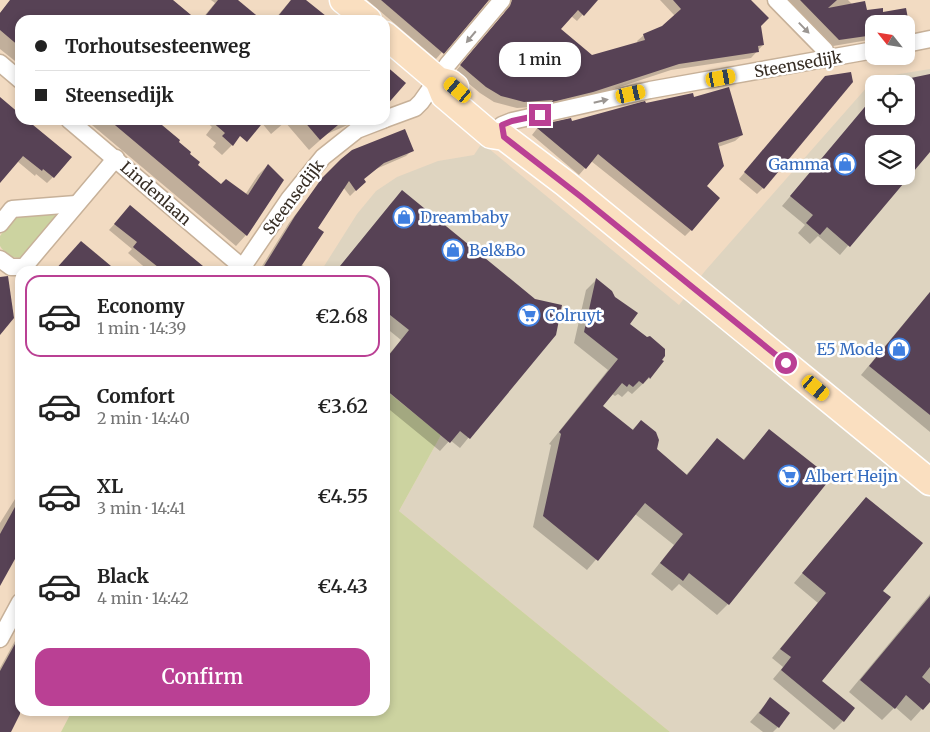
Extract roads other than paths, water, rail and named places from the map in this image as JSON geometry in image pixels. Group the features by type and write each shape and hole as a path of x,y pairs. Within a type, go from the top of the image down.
{"main road":[{"path":"343,0 362,15"},
{"path":"390,39 438,80 444,95 499,132 610,220 930,482"}],"street":[{"name":"Steensedijk","path":"390,118 415,108 438,80 448,64 502,0"},
{"path":"776,0 825,50 827,59"},
{"path":"915,42 930,39"},
{"name":"Steensedijk","path":"499,132 512,121 650,90 865,52"},
{"path":"0,63 15,76"},
{"name":"Lindenlaan","path":"75,125 116,158 238,266"},
{"name":"Steensedijk","path":"243,266 289,199 323,157 357,130 370,125"},
{"path":"25,266 116,158"},
{"path":"0,224 12,209 76,204"},
{"path":"0,259 11,267 15,267"},
{"path":"0,639 15,611"}],"place":[{"name":"Gamma","path":"845,164"},
{"name":"Dreambaby","path":"404,217"},
{"name":"Bel&Bo","path":"453,250"},
{"name":"Colruyt","path":"529,315"},
{"name":"E5 Mode","path":"899,349"},
{"name":"Albert Heijn","path":"789,476"}]}
